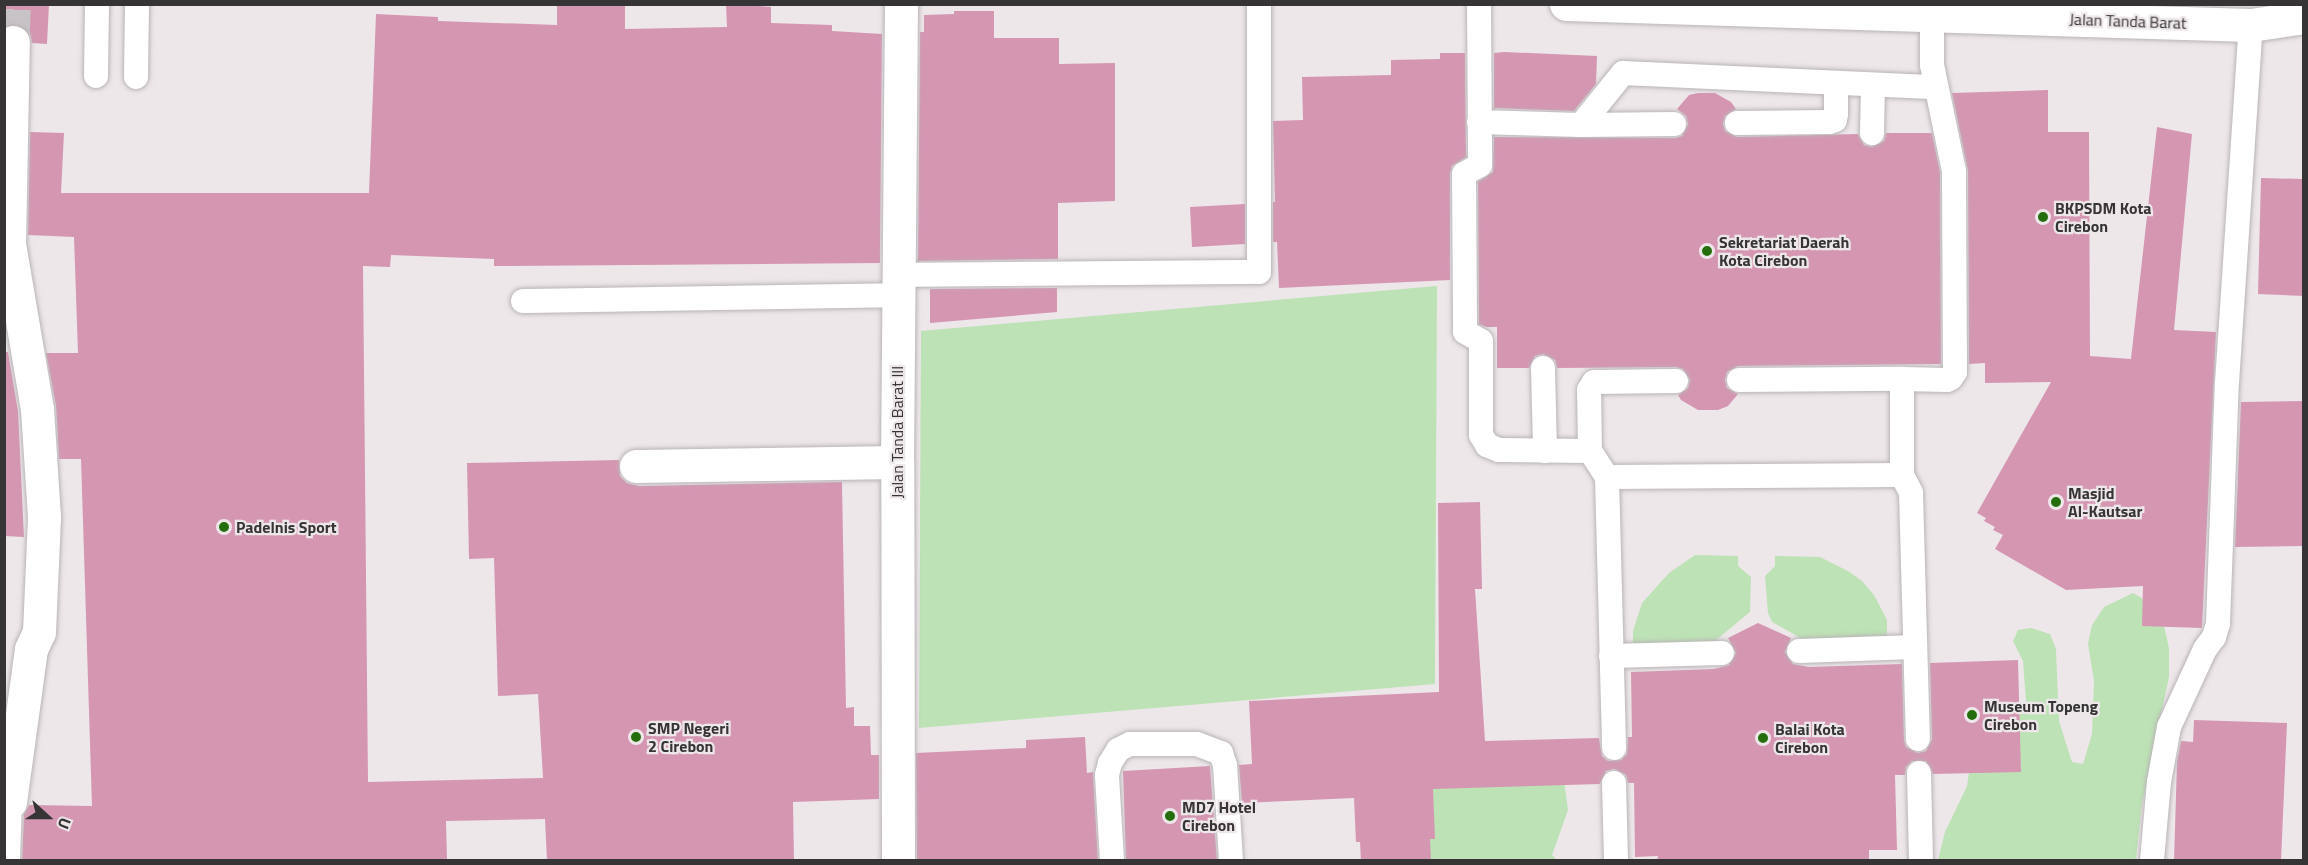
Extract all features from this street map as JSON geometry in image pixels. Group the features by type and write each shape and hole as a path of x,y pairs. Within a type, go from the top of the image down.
{"street":[{"name":"Jalan Tanda Barat III","path":"898,861 897,462 901,4"},
{"name":"Jalan Tanda Barat","path":"1566,4 2237,25 2304,17"},
{"path":"7,801 31,649 39,632 44,517 37,409 9,244 13,42"},
{"path":"636,466 897,462"}],"lane":[{"path":"96,76 97,4"},
{"path":"136,77 137,4"},
{"path":"523,302 1259,272 1259,4"},
{"path":"1479,4 1480,165 1464,174 1465,332 1481,341 1481,435 1487,445 1499,450 1590,451"},
{"path":"1739,380 1947,380 1951,378 1954,372 1954,171 1932,65 1932,15"},
{"path":"2152,861 2159,782 2169,727 2205,649 2214,637 2218,624 2237,25"},
{"path":"1581,125 1623,73 1936,87"},
{"path":"1737,123 1829,122 1835,120 1836,83"},
{"path":"1872,85 1872,133"},
{"path":"1479,122 1581,125 1674,124"},
{"path":"1543,368 1545,451"},
{"path":"1902,379 1902,475 1911,493 1918,738"},
{"path":"1614,748 1607,477 1590,451 1589,390 1594,382 1676,381"},
{"path":"1607,477 1902,475"},
{"path":"1799,651 1915,647"},
{"path":"1611,656 1722,653"},
{"path":"1112,861 1107,775 1110,763 1118,750 1130,744 1197,744 1221,753 1228,785 1231,861"},
{"path":"1919,773 1921,861"},
{"path":"1614,783 1616,861"},
{"path":"7,801 8,861"}],"green space":[{"path":"1437,286 1435,684 919,728 921,331"},
{"path":"1695,555 1738,556 1738,566 1751,577 1750,612 1705,649 1633,651 1633,631 1642,603 1669,573"},
{"path":"1775,556 1820,557 1862,581 1874,595 1887,620 1887,638 1815,646 1772,622 1768,613 1765,576 1775,566"},
{"path":"2133,593 2152,604 2162,617 2169,648 2169,677 2142,804 2136,860 1938,860 1945,832 1967,786 1971,759 2026,702 2023,661 2013,641 2018,630 2031,628 2050,634 2056,649 2059,721 2072,762 2083,764 2092,734 2094,681 2088,644 2092,625 2104,607"},
{"path":"1564,781 1568,810 1552,855 1557,860 1415,860 1416,785"}],"building":[{"path":"4,4 49,4 47,44 32,43 30,33 22,26 14,23 4,25"},
{"path":"557,4 625,4 625,29 727,27 726,4 737,4 771,7 771,23 832,25 832,31 882,34 880,263 494,266 494,259 391,255 390,267 363,266 368,782 543,778 538,694 498,696 494,558 469,559 467,463 619,460 620,476 627,483 639,486 842,482 846,708 854,707 854,726 870,726 871,755 879,755 879,799 793,802 794,861 547,861 545,819 446,821 447,861 22,861 24,814 29,805 92,806 81,459 59,459 56,406 46,353 78,353 74,237 28,235 30,132 64,133 61,193 369,193 376,14 438,17 438,21 557,25"},
{"path":"954,11 994,11 994,38 1059,38 1059,64 1115,63 1115,201 1058,203 1058,259 918,261 920,32 924,32 924,15 954,14"},
{"path":"1440,53 1465,53 1466,157 1452,166 1450,174 1450,280 1279,288 1277,242 1273,242 1273,202 1275,202 1273,121 1303,120 1302,77 1391,75 1391,60 1440,59"},
{"path":"1494,53 1597,56 1596,84 1574,111 1494,108"},
{"path":"2048,90 2048,132 2089,132 2090,356 2131,359 2157,127 2192,134 2174,330 2216,332 2202,628 2142,626 2143,586 2066,590 1995,549 2003,535 1993,530 1995,527 1984,521 1986,518 1977,513 2051,382 1985,383 1985,363 1969,364 1968,171 1952,93"},
{"name":"Sekretariat Daerah Kota Cirebon","path":"1715,93 1731,102 1736,109 1725,116 1723,124 1725,131 1737,137 1858,134 1864,145 1872,147 1884,141 1886,133 1932,133 1940,172 1941,364 1738,366 1727,372 1725,380 1727,388 1738,394 1728,406 1718,410 1698,410 1681,400 1678,395 1688,388 1690,380 1683,369 1676,367 1557,368 1555,360 1543,354 1535,356 1529,368 1497,368 1497,327 1486,327 1479,324 1478,182 1493,172 1494,137 1675,138 1682,136 1688,124 1686,116 1677,109 1689,95"},
{"path":"2261,178 2304,179 2304,296 2258,294"},
{"path":"1245,204 1245,244 1192,247 1190,207"},
{"path":"1057,288 1057,312 930,323 930,289"},
{"path":"4,352 8,352 18,411 24,537 4,536"},
{"path":"2304,401 2304,546 2235,547 2241,402"},
{"name":"Balai Kota Cirebon","path":"1480,502 1482,589 1475,589 1485,741 1599,738 1602,756 1608,761 1621,760 1627,754 1628,737 1632,737 1631,672 1714,669 1729,665 1736,653 1728,638 1758,623 1791,638 1785,652 1793,664 1809,667 1902,664 1904,740 1906,747 1918,753 1926,751 1932,739 1930,663 2018,660 2021,772 1933,774 1926,761 1912,761 1906,767 1905,775 1895,775 1897,850 1869,850 1869,861 1657,861 1658,856 1635,857 1634,783 1628,783 1626,775 1614,769 1606,771 1600,784 1433,789 1435,839 1430,839 1431,861 1361,861 1360,842 1356,842 1354,798 1242,803 1239,765 1252,764 1249,701 1439,692 1438,503"},
{"path":"2194,720 2287,723 2281,861 2174,861 2177,762 2181,741 2193,742"},
{"path":"1085,737 1087,773 1093,772 1098,861 917,861 916,753 1026,748 1026,740"},
{"name":"MD7 Hotel Cirebon","path":"1210,766 1217,861 1126,861 1123,771"}],"tunnel":[{"path":"13,42 14,4"}],"place":[{"name":"BKPSDM Kota Cirebon","path":"2043,217"},
{"name":"Sekretariat Daerah Kota Cirebon","path":"1707,251"},
{"name":"Masjid Al-Kautsar","path":"2056,502"},
{"name":"Padelnis Sport","path":"224,527"},
{"name":"Museum Topeng Cirebon","path":"1972,715"},
{"name":"SMP Negeri 2 Cirebon","path":"636,737"},
{"name":"Balai Kota Cirebon","path":"1763,738"},
{"name":"MD7 Hotel Cirebon","path":"1170,816"}]}
